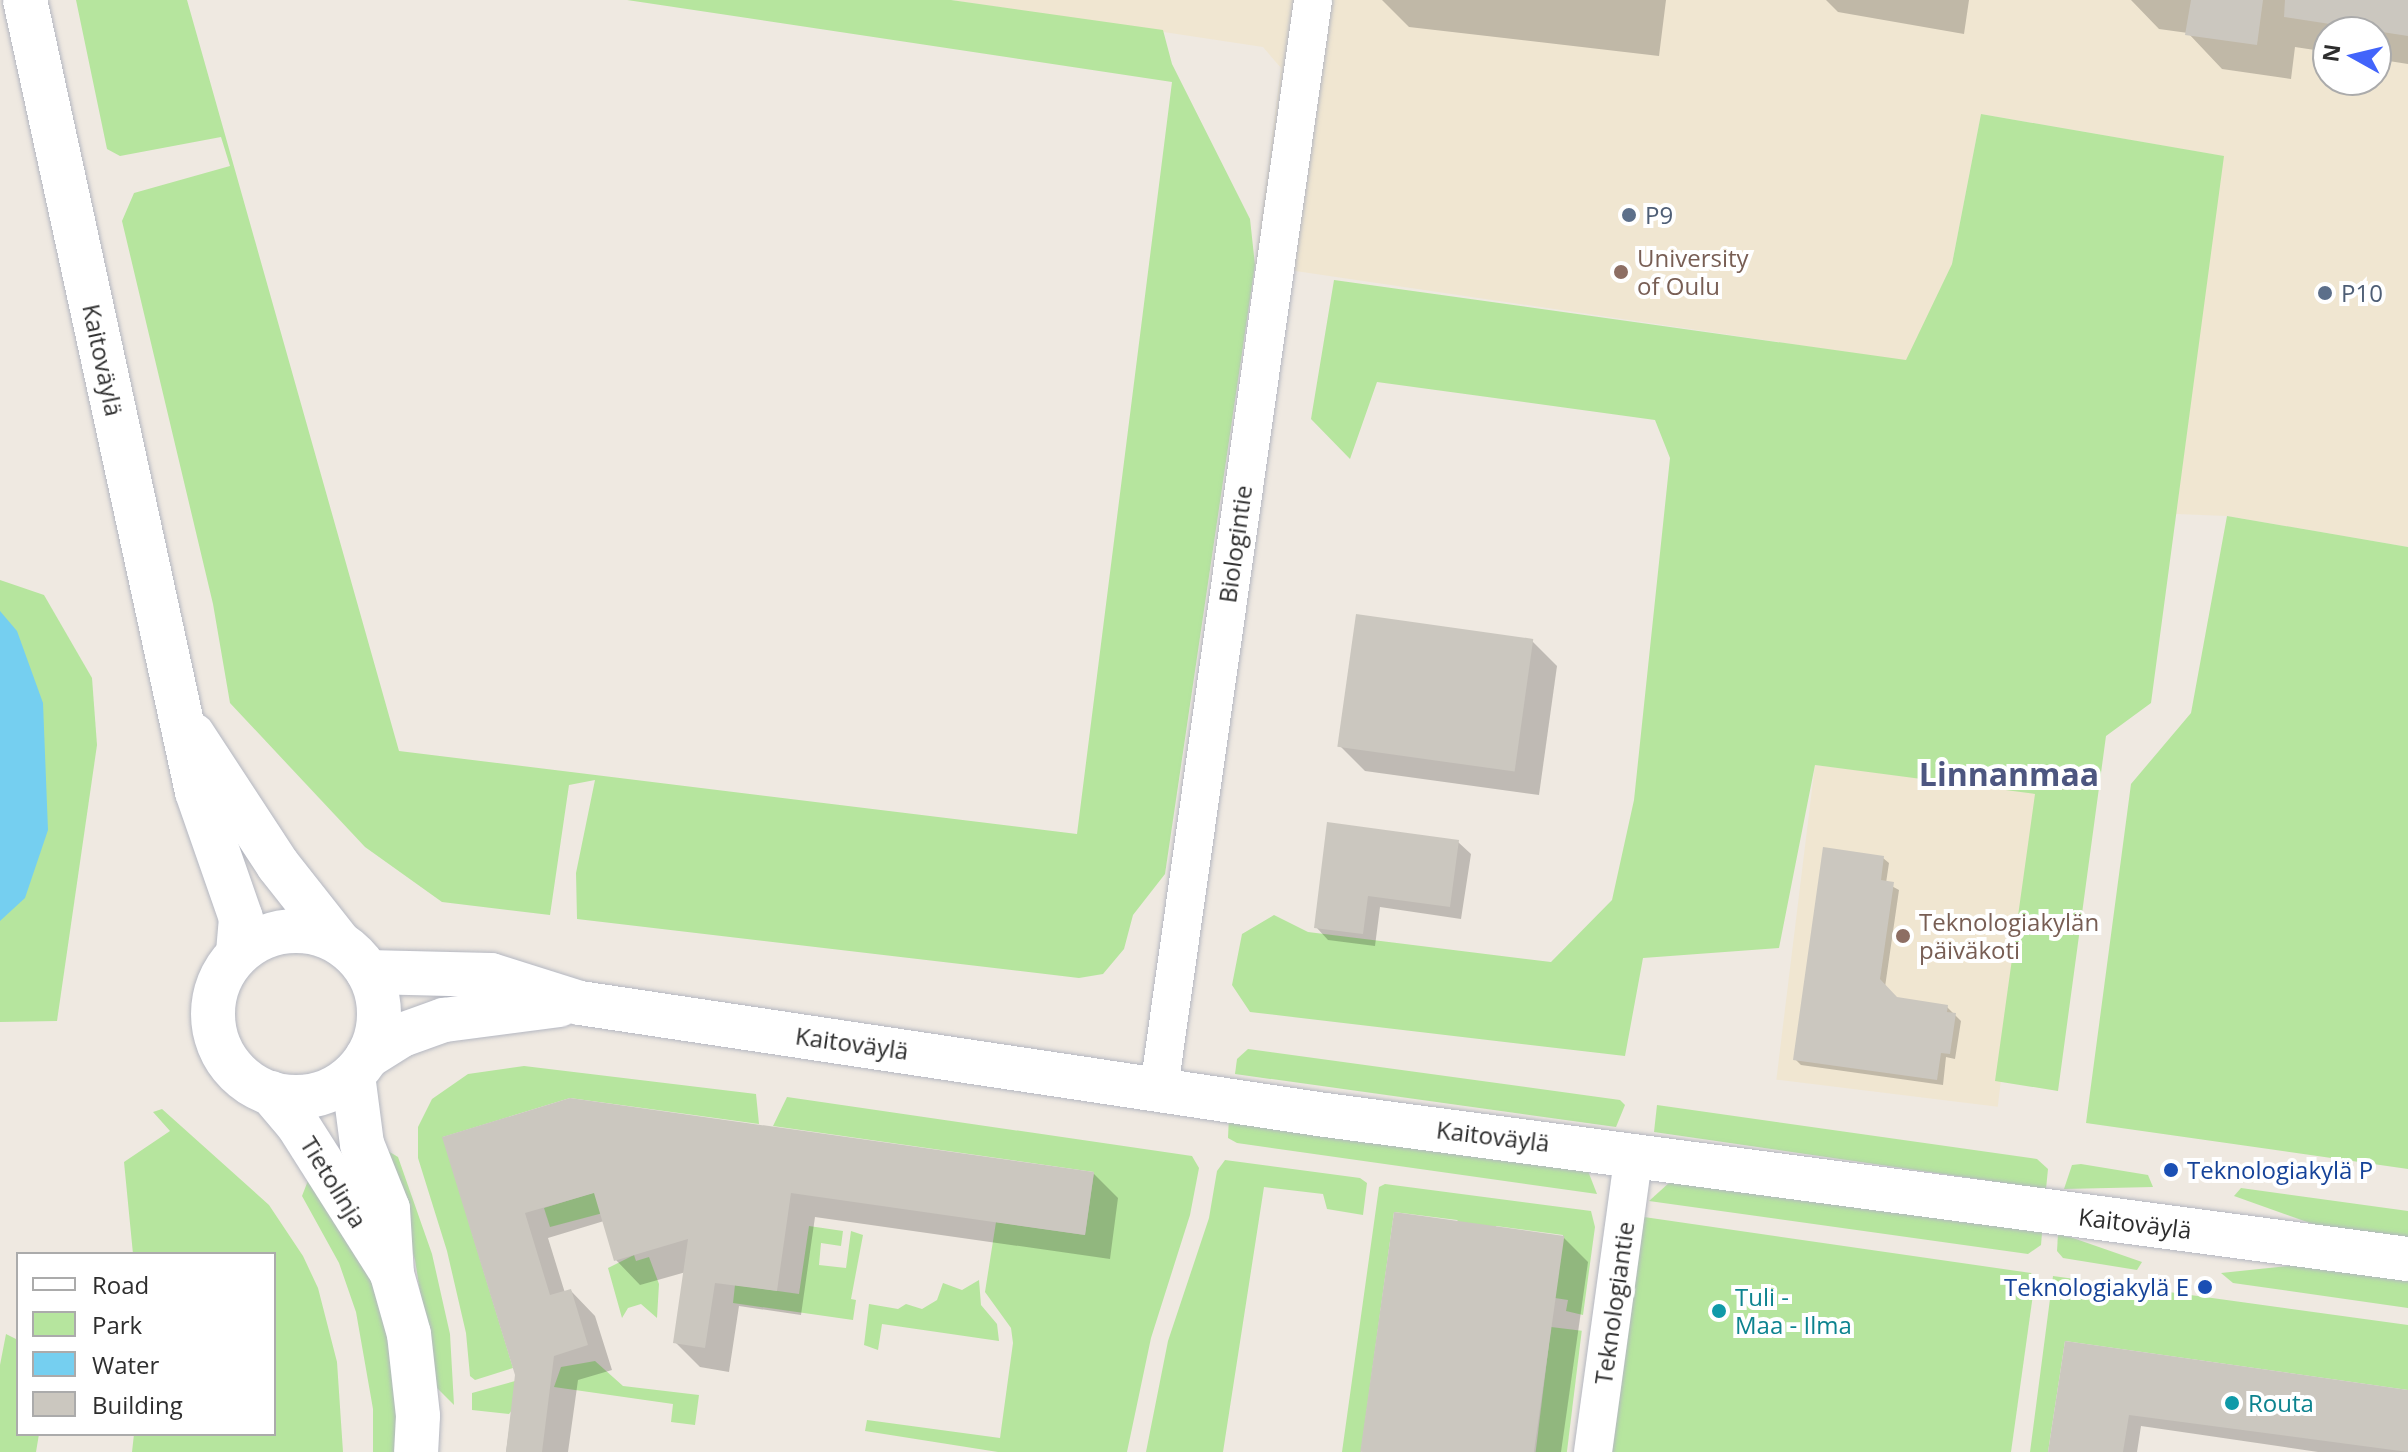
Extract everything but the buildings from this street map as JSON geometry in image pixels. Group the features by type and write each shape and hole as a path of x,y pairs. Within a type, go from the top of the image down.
{"street":[{"name":"Kaitoväylä","path":"25,0 197,792 238,906 238,953"},
{"name":"Biologintie","path":"1159,1088 1313,0"},
{"name":"Kaitoväylä","path":"182,720 278,865 338,941"},
{"path":"286,931 318,933 338,941 368,972 379,1015 360,1066 314,1095 271,1093 235,1070 215,1032 216,990 238,953 255,941 286,931"},
{"name":"Kaitoväylä","path":"368,972 491,975 580,1003 1159,1088 2408,1259"},
{"name":"Kaitoväylä","path":"360,1066 402,1035 444,1020 580,1003"},
{"name":"Tietolinja","path":"360,1066 362,1144 388,1209 392,1274 409,1334 418,1416 416,1452"},
{"name":"Tietolinja","path":"271,1093 298,1125 392,1274"},
{"name":"Teknologiantie","path":"1593,1452 1634,1154"}],"shaded area":[{"name":"University of Oulu","path":"951,0 2408,0 2408,547 2227,516 2176,514 2223,156 1981,114 1952,264 1907,361 1255,265 1281,68 1263,47"},
{"name":"Teknologiakylän päiväkoti","path":"1815,765 2036,792 1998,1107 1776,1080"}],"green space":[{"path":"76,0 187,0 399,751 1077,834 1172,82 627,0 951,0 1163,30 1172,64 1250,219 1255,265 1165,874 1133,915 1124,949 1103,974 1079,978 577,919 576,873 595,780 569,785 550,915 442,902 365,847 230,703 213,604 122,221 134,193 230,166 221,137 120,156 107,149"},
{"path":"1981,114 2224,156 2151,703 2106,736 2058,1091 1995,1081 2035,794 1815,765 1779,948 1643,958 1625,1056 1250,1012 1232,985 1242,934 1274,915 1308,932 1551,962 1612,900 1634,800 1670,458 1655,420 1377,382 1350,459 1311,419 1334,280 1906,360 1952,264"},
{"path":"2227,516 2408,547 2408,1169 2086,1123 2131,784 2191,713"},
{"path":"0,580 44,595 92,678 97,745 57,1021 0,1022"},
{"path":"1248,1049 1620,1100 1625,1105 1616,1127 1235,1074 1237,1059"},
{"path":"524,1066 756,1094 759,1124 570,1098 443,1137 513,1368 475,1380 470,1376 466,1333 447,1251 418,1158 418,1127 432,1099 468,1074"},
{"path":"787,1097 1192,1156 1199,1168 1190,1215 1151,1338 1127,1452 998,1452 865,1431 867,1420 1000,1438 1013,1343 1011,1328 985,1292 996,1222 1085,1235 1094,1172 773,1126"},
{"path":"1657,1105 2037,1159 2048,1169 2046,1189 1654,1132"},
{"path":"162,1109 269,1205 303,1256 318,1288 337,1362 343,1452 132,1452 134,1436 276,1436 276,1252 133,1252 124,1162 170,1131 153,1112"},
{"path":"1229,1116 1588,1171 1597,1194 1237,1143 1228,1138"},
{"path":"383,1148 398,1157 432,1254 450,1334 454,1405 435,1386 415,1260"},
{"path":"1225,1160 1360,1178 1367,1183 1363,1215 1327,1209 1323,1194 1264,1187 1223,1452 1146,1452 1168,1341 1209,1218 1217,1171"},
{"path":"2072,1165 2148,1175 2153,1187 2064,1189"},
{"path":"309,1178 352,1227 383,1310 398,1412 398,1452 373,1452 373,1409 356,1312 339,1263 302,1196"},
{"path":"1670,1182 2035,1227 2042,1233 2041,1245 2028,1254 1649,1201"},
{"path":"1385,1184 1591,1211 1595,1227 1583,1315 1566,1311 1568,1300 1555,1298 1563,1235 1496,1226 1491,1257 1457,1220 1394,1212 1361,1452 1342,1452 1379,1187"},
{"path":"2241,1188 2408,1211 2408,1239 2321,1227 2234,1196"},
{"path":"599,1191 603,1213 550,1227 544,1208"},
{"path":"1644,1217 2031,1273 2035,1280 2011,1452 1611,1452"},
{"path":"809,1226 843,1231 841,1246 821,1243 819,1265 846,1268 851,1231 863,1235 851,1299 856,1300 853,1320 733,1303 735,1285 799,1294"},
{"path":"2058,1234 2142,1262 2137,1270 2063,1258 2057,1251"},
{"path":"634,1255 636,1261 649,1257 659,1284 657,1318 641,1304 628,1308 622,1318 608,1268"},
{"path":"2297,1265 2408,1280 2408,1308 2233,1283 2221,1273"},
{"path":"2053,1276 2408,1325 2408,1390 2065,1341 2048,1452 2030,1452"},
{"path":"979,1280 981,1305 997,1324 999,1341 882,1324 878,1350 864,1345 869,1304 898,1309 906,1304 922,1309 937,1300 943,1283 962,1290"},
{"path":"1551,1327 1582,1331 1567,1452 1536,1452"},
{"path":"6,1334 16,1339 16,1436 39,1436 36,1452 0,1452 0,1365"},
{"path":"595,1361 623,1386 699,1395 695,1425 671,1422 673,1404 554,1387 561,1367"},
{"path":"540,1374 509,1414 472,1410 472,1393"}],"water":[{"path":"0,611 17,631 43,703 48,830 25,898 0,921"}],"place":[{"name":"P9","path":"1629,215"},
{"name":"University of Oulu","path":"1621,272"},
{"name":"P10","path":"2325,293"},
{"name":"Teknologiakylän päiväkoti","path":"1903,936"},
{"name":"Teknologiakylä P","path":"2171,1170"},
{"name":"Teknologiakylä E","path":"2205,1287"},
{"name":"Tuli - Maa - Ilma","path":"1719,1311"},
{"name":"Routa","path":"2232,1403"}],"district":[{"name":"Linnanmaa","path":"2009,774"}]}
